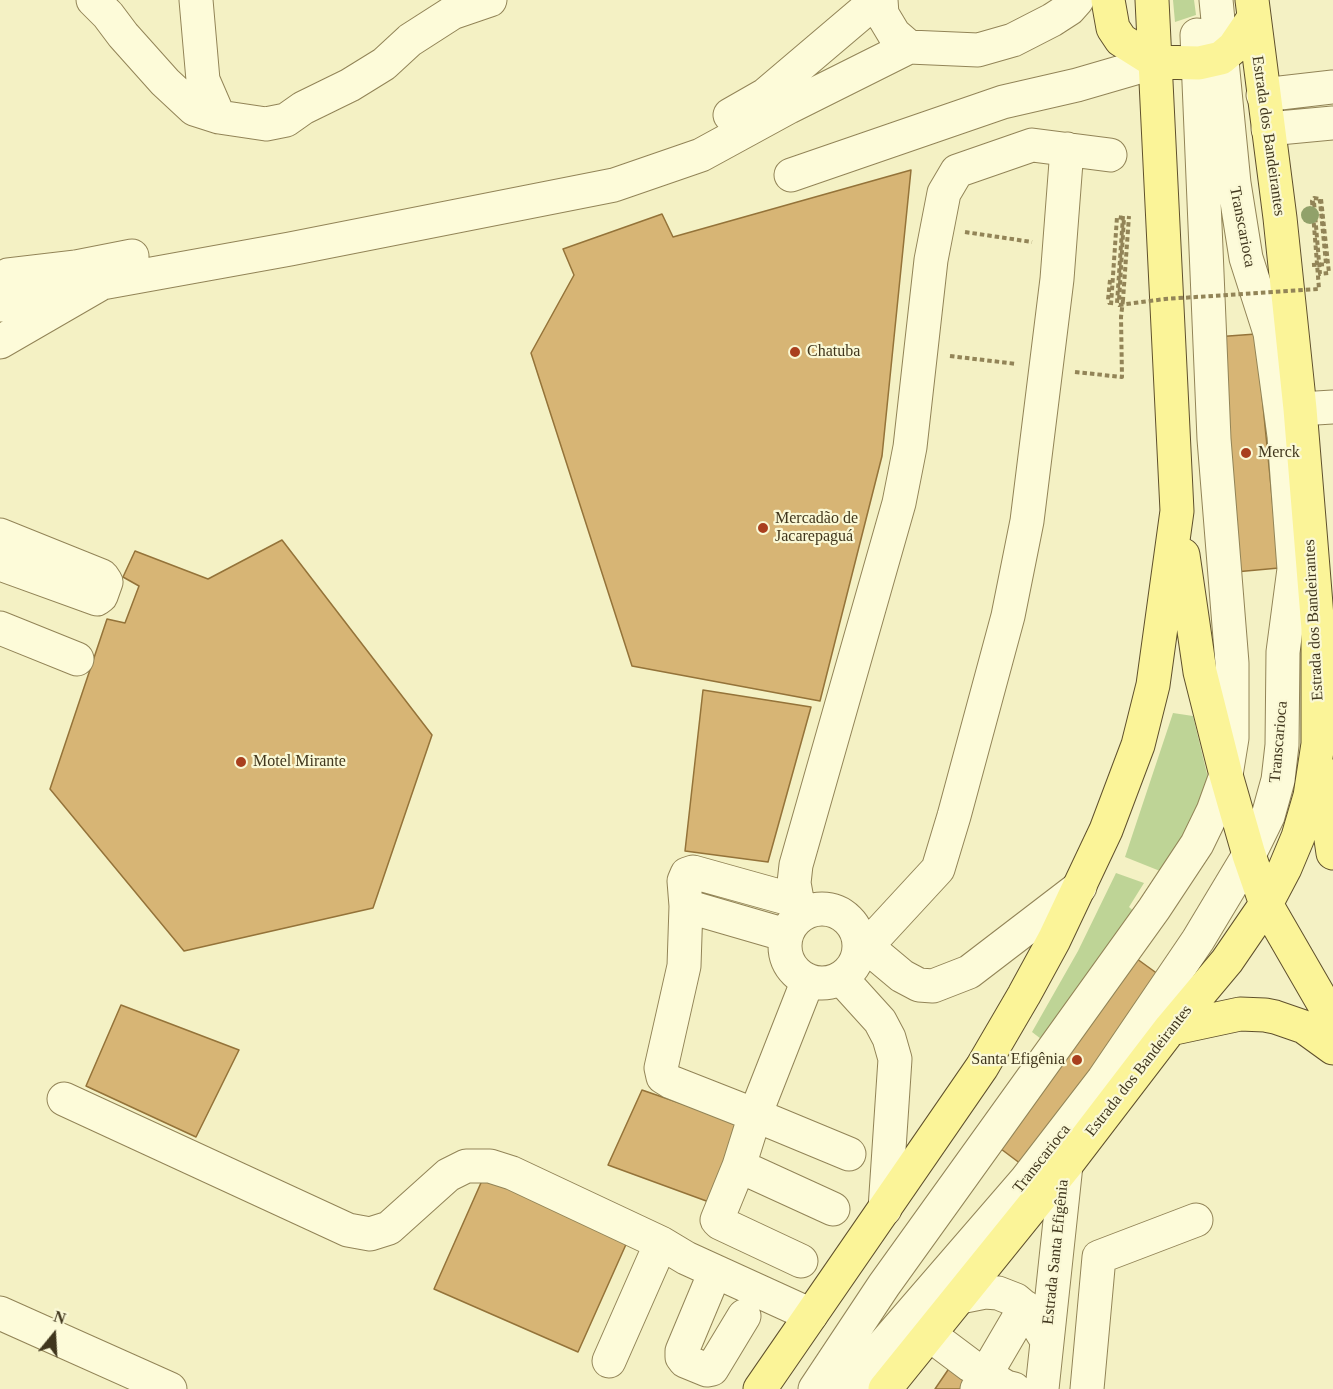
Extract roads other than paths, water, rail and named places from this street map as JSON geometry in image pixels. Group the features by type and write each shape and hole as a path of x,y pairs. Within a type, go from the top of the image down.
{"main road":[{"path":"1108,0 1113,28 1121,40 1156,62 1210,60 1234,47 1252,9"},
{"path":"1152,0 1177,511 1200,672 1226,775 1266,904 1333,1020"},
{"name":"Estrada dos Bandeirantes","path":"885,1389 1066,1165 1170,1029 1227,961 1266,904 1298,837 1310,796 1318,744 1326,637 1281,229 1252,9"},
{"path":"760,1389 982,1067 1029,986 1080,887 1122,790 1138,745 1154,685 1177,511"},
{"path":"1318,744 1333,853"},
{"path":"1170,1029 1240,1014 1265,1015 1304,1027 1333,1048"}],"street":[{"path":"93,0 165,82 194,109 219,117 266,124 286,120 303,108 350,85 384,64 410,40 452,13 490,0"},
{"path":"196,0 203,80 219,117"},
{"path":"0,279 8,275 76,267 598,173 655,154 705,130 765,95 879,0 882,14 894,34 909,47"},
{"path":"0,305 9,300 290,249 614,185 701,155 789,107 909,47 978,51 1013,40 1052,20 1069,9 1077,0"},
{"name":"Transcarioca","path":"849,1389 886,1342 1026,1180 1103,1080 1198,940 1249,855 1268,816 1278,780 1282,745 1283,652 1293,569 1284,436 1270,333 1246,258 1210,60 1194,0"},
{"name":"Transcarioca","path":"815,1389 897,1266 1154,909 1197,844 1213,811 1226,775 1232,738 1233,686 1214,440 1203,223 1210,60 1216,0"},
{"path":"791,175 1003,102 1156,62"},
{"path":"1263,95 1333,87"},
{"path":"1268,129 1333,123"},
{"path":"885,1209 895,1059 889,1038 880,1021 825,980 796,973 788,962 785,949 794,918 796,865 899,503 910,447 931,260 944,194 957,171 1032,145 1110,155"},
{"path":"801,1261 720,1223 718,1216 739,1166 755,1115 825,980 852,968 868,937 938,869 1008,616 1027,521 1057,279 1067,149"},
{"path":"0,257 58,250 138,255"},
{"path":"0,342 102,283"},
{"path":"1300,409 1333,407"},
{"path":"0,535 102,576 106,582 98,599 0,564"},
{"path":"0,628 78,659"},
{"path":"849,1154 663,1077 661,1068 684,966 686,906 794,918 811,911 824,909 836,912 868,937 902,976 919,985 933,986 969,972 1080,887"},
{"path":"64,1099 348,1230 370,1234 389,1228 448,1175 466,1166 489,1166 512,1173 715,1272 811,1315"},
{"name":"Estrada Santa Efigênia","path":"1042,1389 1066,1165"},
{"path":"739,1166 833,1209"},
{"path":"1087,1389 1099,1257 1196,1220"},
{"path":"609,1361 661,1244"},
{"path":"715,1272 682,1351 682,1357 707,1370 712,1369 744,1316"},
{"name":"Estrada Santa Efigênia","path":"960,1297 985,1292 998,1293 1016,1300 1038,1323 1046,1339"},
{"path":"930,1335 993,1384 1024,1307"},
{"path":"0,1313 170,1389"}],"place":[{"name":"Chatuba","path":"795,352"},
{"name":"Merck","path":"1246,453"},
{"name":"Mercadão de Jacarepaguá","path":"763,528"},
{"name":"Motel Mirante","path":"241,762"},
{"name":"Santa Efigênia","path":"1077,1060"}]}
